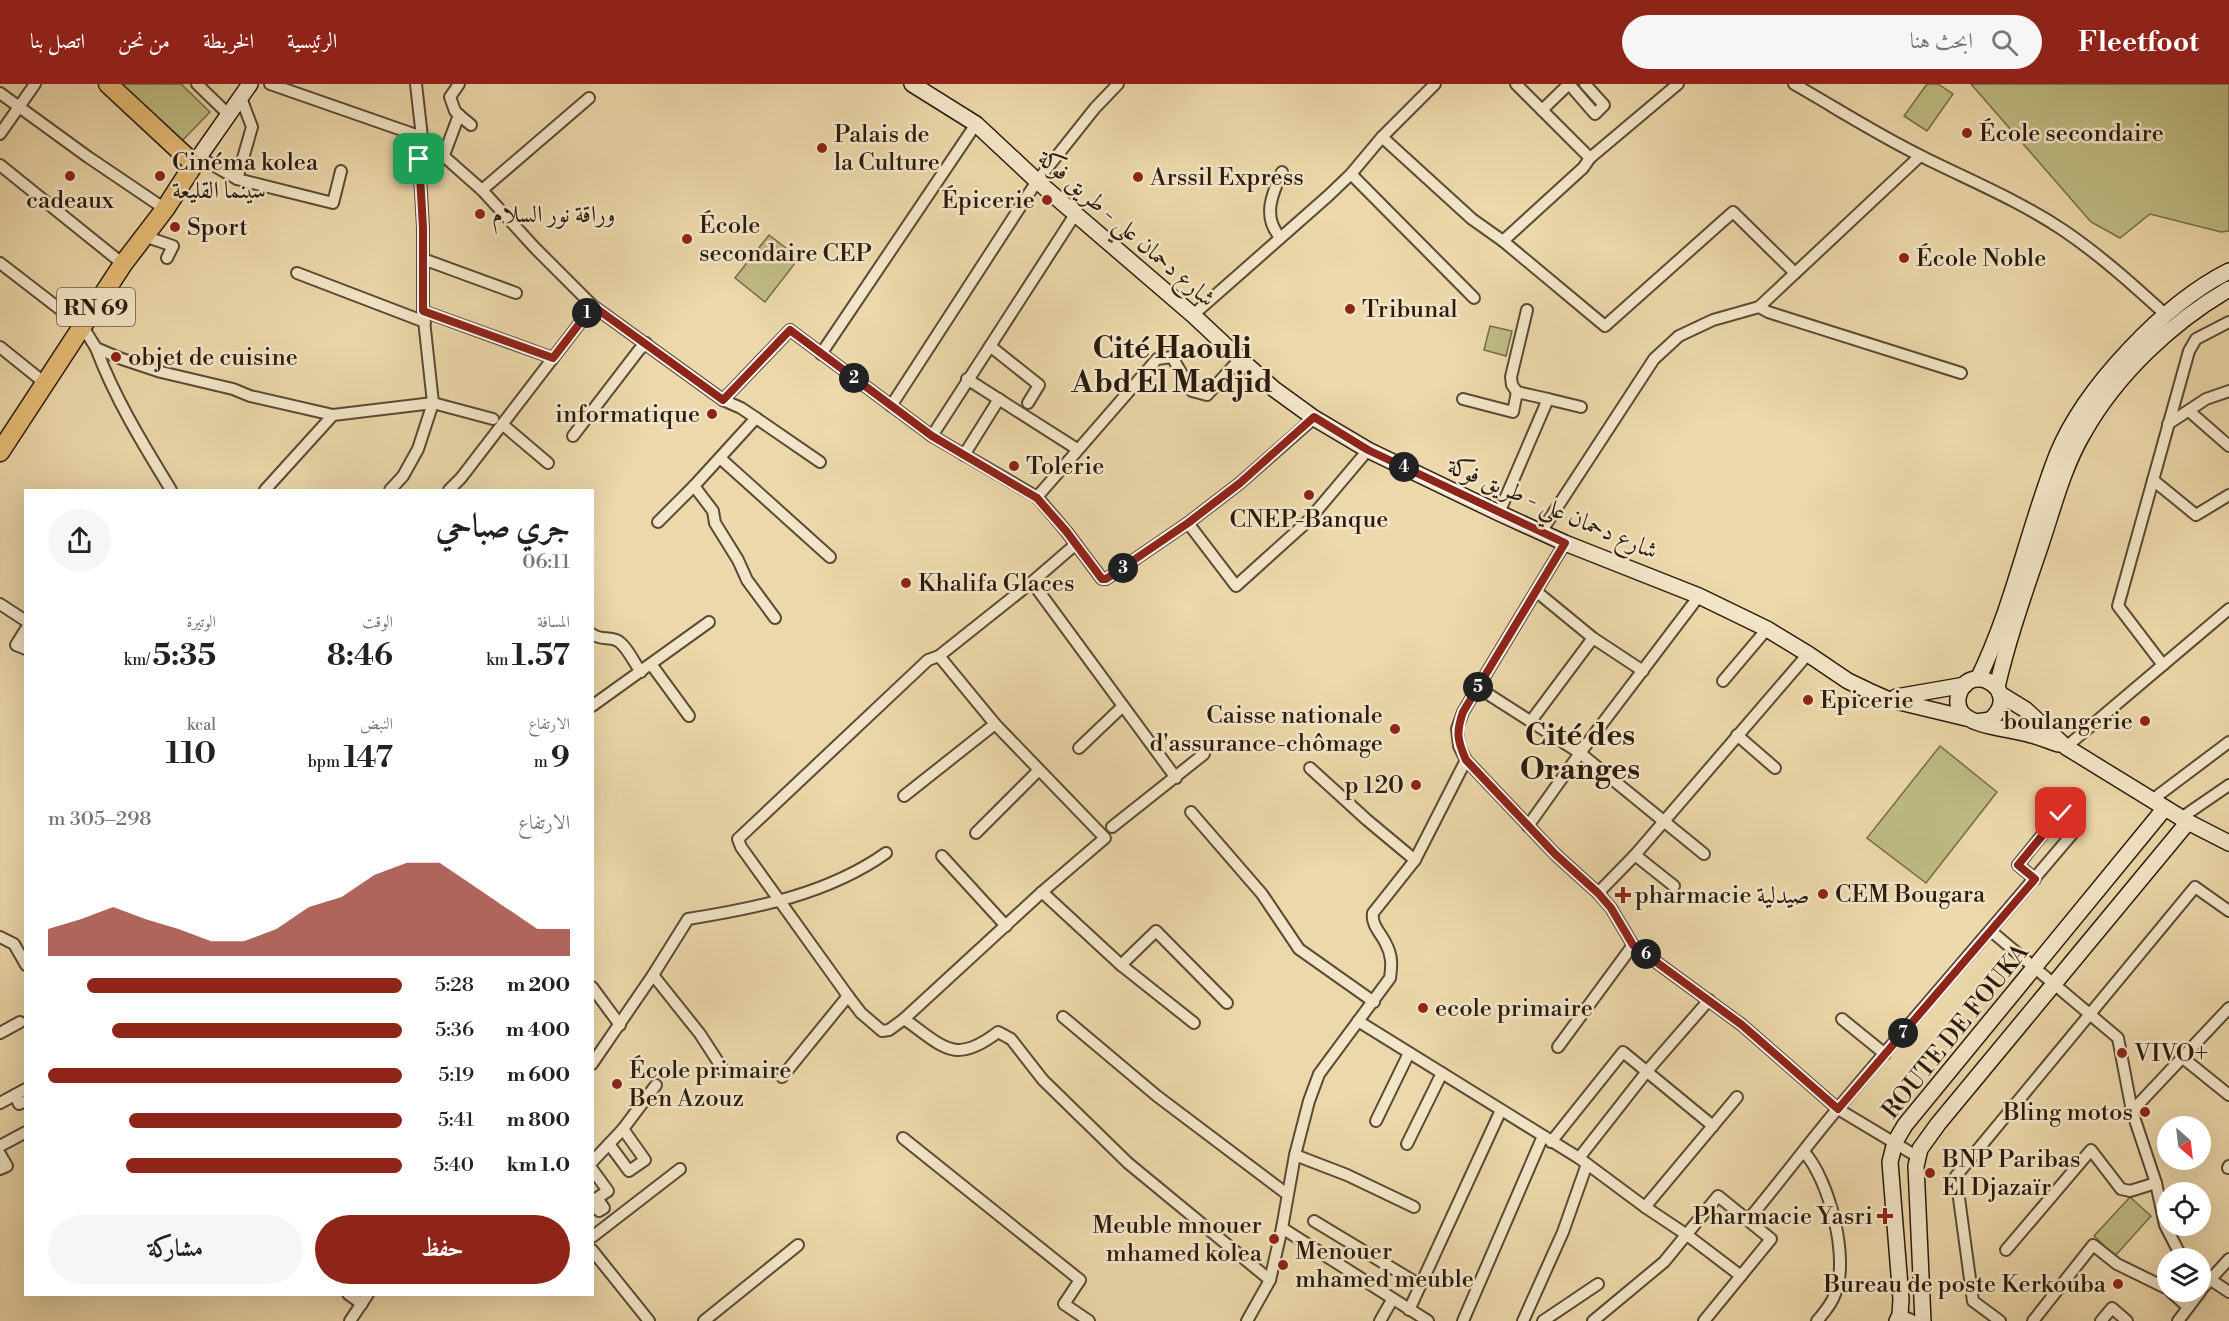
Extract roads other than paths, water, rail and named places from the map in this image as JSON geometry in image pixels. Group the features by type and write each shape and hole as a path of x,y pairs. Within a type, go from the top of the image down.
{"main road":[{"path":"108,84 197,161 250,84"},
{"name":"شارع دحمان علي - طريق فوكة","path":"912,84 976,124 1037,181 1193,315 1274,389 1368,450 1565,543 1699,596 1767,629 1848,681 1887,699 2030,734 2066,747"},
{"name":"RN 69","path":"1,449 123,264 197,161"},
{"path":"2229,271 2165,314 2129,350 2071,427 2045,488 1996,639 1971,682 1958,698 1958,706 1971,720 1990,720 1996,715 2001,701 1998,690 2008,637 2070,462 2083,433 2140,359 2172,328 2196,309 2229,289"},
{"path":"1887,699 1985,679 1998,690"},
{"name":"شارع دحمان علي - طريق فوكة","path":"1998,690 2026,710 2066,747 2184,820 2229,843"},
{"name":"ROUTE DE FOUKA","path":"1903,1319 1890,1162 1895,1142 1905,1125 2034,968 2158,804"},
{"name":"ROUTE DE FOUKA","path":"1923,1321 1916,1166 1920,1149 2184,820"}],"street":[{"path":"0,134 35,84"},
{"path":"197,84 228,114"},
{"path":"270,84 422,137 482,190 535,248 593,306 723,400 741,408 820,462"},
{"path":"391,489 403,476 418,449 433,403 424,317 419,159 422,137 417,84"},
{"path":"459,84 450,98 455,111 471,125"},
{"path":"891,406 1037,181 1095,108 1118,84"},
{"path":"1193,315 1328,196 1435,84"},
{"path":"1516,84 1590,158"},
{"path":"1542,110 1569,84 1595,114 1604,105 1585,84"},
{"path":"1503,241 1583,168 1590,158 1678,84"},
{"path":"1794,84 1920,156 1987,187 2062,229 2102,258 2165,314"},
{"path":"0,93 18,108 165,208"},
{"path":"237,179 252,127 241,98"},
{"path":"482,190 589,98"},
{"path":"444,155 459,115"},
{"path":"821,354 976,124"},
{"path":"1382,137 1472,219 1503,241 1605,326 1733,212 1795,273"},
{"path":"1541,532 1654,359 1679,336 1713,320 1759,308 1920,156"},
{"path":"197,161 237,179 333,203 341,171"},
{"path":"0,165 123,264"},
{"path":"1280,237 1273,229 1269,208 1282,172"},
{"path":"1351,174 1474,298"},
{"path":"932,436 1076,213"},
{"path":"144,236 173,246 167,258"},
{"path":"423,259 516,292"},
{"path":"0,263 83,327 96,348 124,412 170,489"},
{"path":"297,273 553,358"},
{"path":"450,489 461,478 497,421 553,358 593,306"},
{"path":"1759,308 1961,373"},
{"path":"1527,310 1510,377 1512,385 1517,392 1581,407"},
{"path":"2163,665 2118,606 2189,351 2196,339 2229,322"},
{"path":"723,400 790,330 932,436 1037,498 1102,579 1106,579 1188,523 1240,483 1314,417"},
{"path":"573,436 646,343"},
{"path":"990,346 1039,385 1028,403"},
{"path":"0,347 46,384"},
{"path":"96,348 161,372 333,415 433,403 497,421 548,463"},
{"path":"1037,498 1157,359 1172,357 1192,391 1207,395 1240,359"},
{"path":"967,380 1077,449"},
{"path":"2168,424 2206,399 2229,391"},
{"path":"1463,399 1513,412 1517,392"},
{"path":"964,455 999,399"},
{"path":"1499,513 1548,399"},
{"path":"2189,411 2229,446"},
{"path":"266,489 333,415"},
{"path":"658,522 756,418"},
{"path":"1188,523 1236,586 1308,521 1368,450"},
{"path":"720,458 830,557"},
{"path":"2153,480 2196,516 2229,495"},
{"path":"694,486 713,512 715,523 738,560 747,580 775,618"},
{"path":"1565,543 1463,712 1457,729 1459,746 1466,760 1555,854 1598,893 1611,908 1633,945 1742,1025 1838,1109 1918,1157"},
{"path":"939,656 995,724 1105,838 1042,892 904,1019 889,1030 882,1031 861,1013 848,996 741,847 738,838 928,660 939,656 1076,544"},
{"path":"1032,582 1176,778"},
{"path":"1536,592 1593,638 1643,671"},
{"path":"1528,826 1580,753 1699,596"},
{"path":"0,604 24,620"},
{"path":"2066,747 2229,609"},
{"path":"2218,619 2229,624"},
{"path":"594,705 709,622"},
{"path":"1723,681 1767,629"},
{"path":"24,632 16,645 24,648"},
{"path":"1531,721 1593,638"},
{"path":"595,639 613,639 620,642 640,672"},
{"path":"1598,893 1635,855 1808,654"},
{"path":"651,664 689,716"},
{"path":"1478,687 1580,753 1704,854"},
{"path":"1079,748 1123,706"},
{"path":"903,796 995,724"},
{"path":"1737,735 1775,768"},
{"path":"2158,804 2229,742"},
{"path":"1112,827 1204,754"},
{"path":"1247,1321 1270,1280 1295,1155 1309,1101 1320,1074 1390,978 1392,965 1386,942 1372,918 1373,913 1415,860 1466,760"},
{"path":"1310,768 1415,860"},
{"path":"976,833 1038,771"},
{"path":"2184,820 2229,785"},
{"path":"1191,812 1262,894 1299,949 1374,1002"},
{"path":"1748,1221 1838,1109 1991,931 2035,879 2078,827 2061,813 2018,865 2035,879"},
{"path":"594,1061 688,919 781,901 857,871 886,853"},
{"path":"1635,855 1674,886"},
{"path":"942,856 1006,926"},
{"path":"2000,1321 1973,1301 1956,1176 2195,887 2229,911"},
{"path":"1042,892 1120,965 1194,1023"},
{"path":"1120,965 1156,931 1227,1003"},
{"path":"1991,931 2118,1038 2132,1111 2156,1183 2165,1225 2177,1248"},
{"path":"0,937 24,949"},
{"path":"14,944 24,962"},
{"path":"1558,1047 1633,945"},
{"path":"653,975 700,1034 724,1071"},
{"path":"594,990 620,1024"},
{"path":"782,1077 848,996"},
{"path":"1523,1321 1563,1232 1583,1161 1648,1070 1709,1000"},
{"path":"2132,1111 2229,1008"},
{"path":"1063,1017 1157,1096 1287,1194"},
{"path":"904,1019 949,1050 969,1050 998,1032 1011,1039 1043,1080 1128,1163 1270,1280"},
{"path":"1842,1019 1885,1054"},
{"path":"1358,1020 1583,1161 1645,1208 1688,1234 1741,1276"},
{"path":"0,1033 20,1022"},
{"path":"1463,1321 1547,1139 1623,1052 1648,1070 1713,1126"},
{"path":"1376,1121 1409,1053"},
{"path":"2183,1058 2229,1095"},
{"path":"1407,1144 1442,1072"},
{"path":"594,1160 623,1129 656,1084"},
{"path":"0,1103 24,1090"},
{"path":"15,1095 20,1104 24,1102"},
{"path":"1645,1208 1737,1096"},
{"path":"1409,1310 1501,1110"},
{"path":"609,1144 629,1172 645,1160 623,1129"},
{"path":"0,1146 24,1133"},
{"path":"903,1138 1080,1280 1064,1304 1089,1321"},
{"path":"2006,1250 2091,1150 2121,1189 2130,1191 2156,1183"},
{"path":"1804,1152 1814,1163 1832,1204 1839,1256 1839,1280 1835,1294 1817,1321"},
{"path":"0,1154 7,1166 0,1169"},
{"path":"1295,1155 1347,1175 1414,1207"},
{"path":"594,1235 680,1169"},
{"path":"594,1172 608,1191 597,1198 604,1208 599,1211 594,1205"},
{"path":"1593,1321 1664,1262 1718,1196 1771,1239 1704,1321"},
{"path":"1314,1221 1420,1285"},
{"path":"1282,1228 1424,1320"},
{"path":"704,1321 798,1245"},
{"path":"2033,1321 2092,1245 2117,1264 2157,1284"},
{"path":"594,1252 649,1321"},
{"path":"2229,1259 2211,1280 2229,1292"},
{"path":"1543,1321 1598,1284"},
{"path":"350,1321 365,1299"},
{"path":"1380,1321 1392,1300"},
{"path":"2183,1302 2188,1306"},
{"path":"2178,1321 2191,1302"},
{"path":"2101,1321 2112,1308 2127,1321"}],"place":[{"name":"École secondaire","path":"1967,133"},
{"name":"Palais de la Culture","path":"822,148"},
{"name":"cadeaux","path":"70,176"},
{"name":"Cinéma kolea سينما القليعة","path":"160,176"},
{"name":"Arssil Express","path":"1138,177"},
{"name":"Épicerie","path":"1047,200"},
{"name":"وراقة نور السلام","path":"480,214"},
{"name":"Sport","path":"175,227"},
{"name":"École secondaire CEP","path":"687,239"},
{"name":"École Noble","path":"1904,258"},
{"name":"Tribunal","path":"1350,309"},
{"name":"objet de cuisine","path":"116,357"},
{"name":"informatique","path":"712,414"},
{"name":"Tolerie","path":"1014,466"},
{"name":"CNEP-Banque","path":"1309,495"},
{"name":"Khalifa Glaces","path":"906,583"},
{"name":"Epicerie","path":"1808,700"},
{"name":"boulangerie","path":"2145,721"},
{"name":"Caisse nationale d'assurance-chômage","path":"1395,729"},
{"name":"p 120","path":"1416,785"},
{"name":"CEM Bougara","path":"1823,894"},
{"name":"pharmacie صيدلية","path":"1623,895"},
{"name":"ecole primaire","path":"1423,1008"},
{"name":"VIVO+","path":"2122,1053"},
{"name":"École primaire Ben Azouz","path":"617,1084"},
{"name":"Bling motos","path":"2145,1112"},
{"name":"BNP Paribas El Djazaïr","path":"1930,1173"},
{"name":"Pharmacie Yasri","path":"1885,1216"},
{"name":"Meuble mnouer mhamed kolea","path":"1274,1239"},
{"name":"Menouer mhamed meuble","path":"1283,1265"},
{"name":"Bureau de poste Kerkouba","path":"2118,1284"}],"district":[{"name":"Cité Haouli Abd El Madjid","path":"1172,365"},
{"name":"Cité des Oranges","path":"1580,752"}]}
